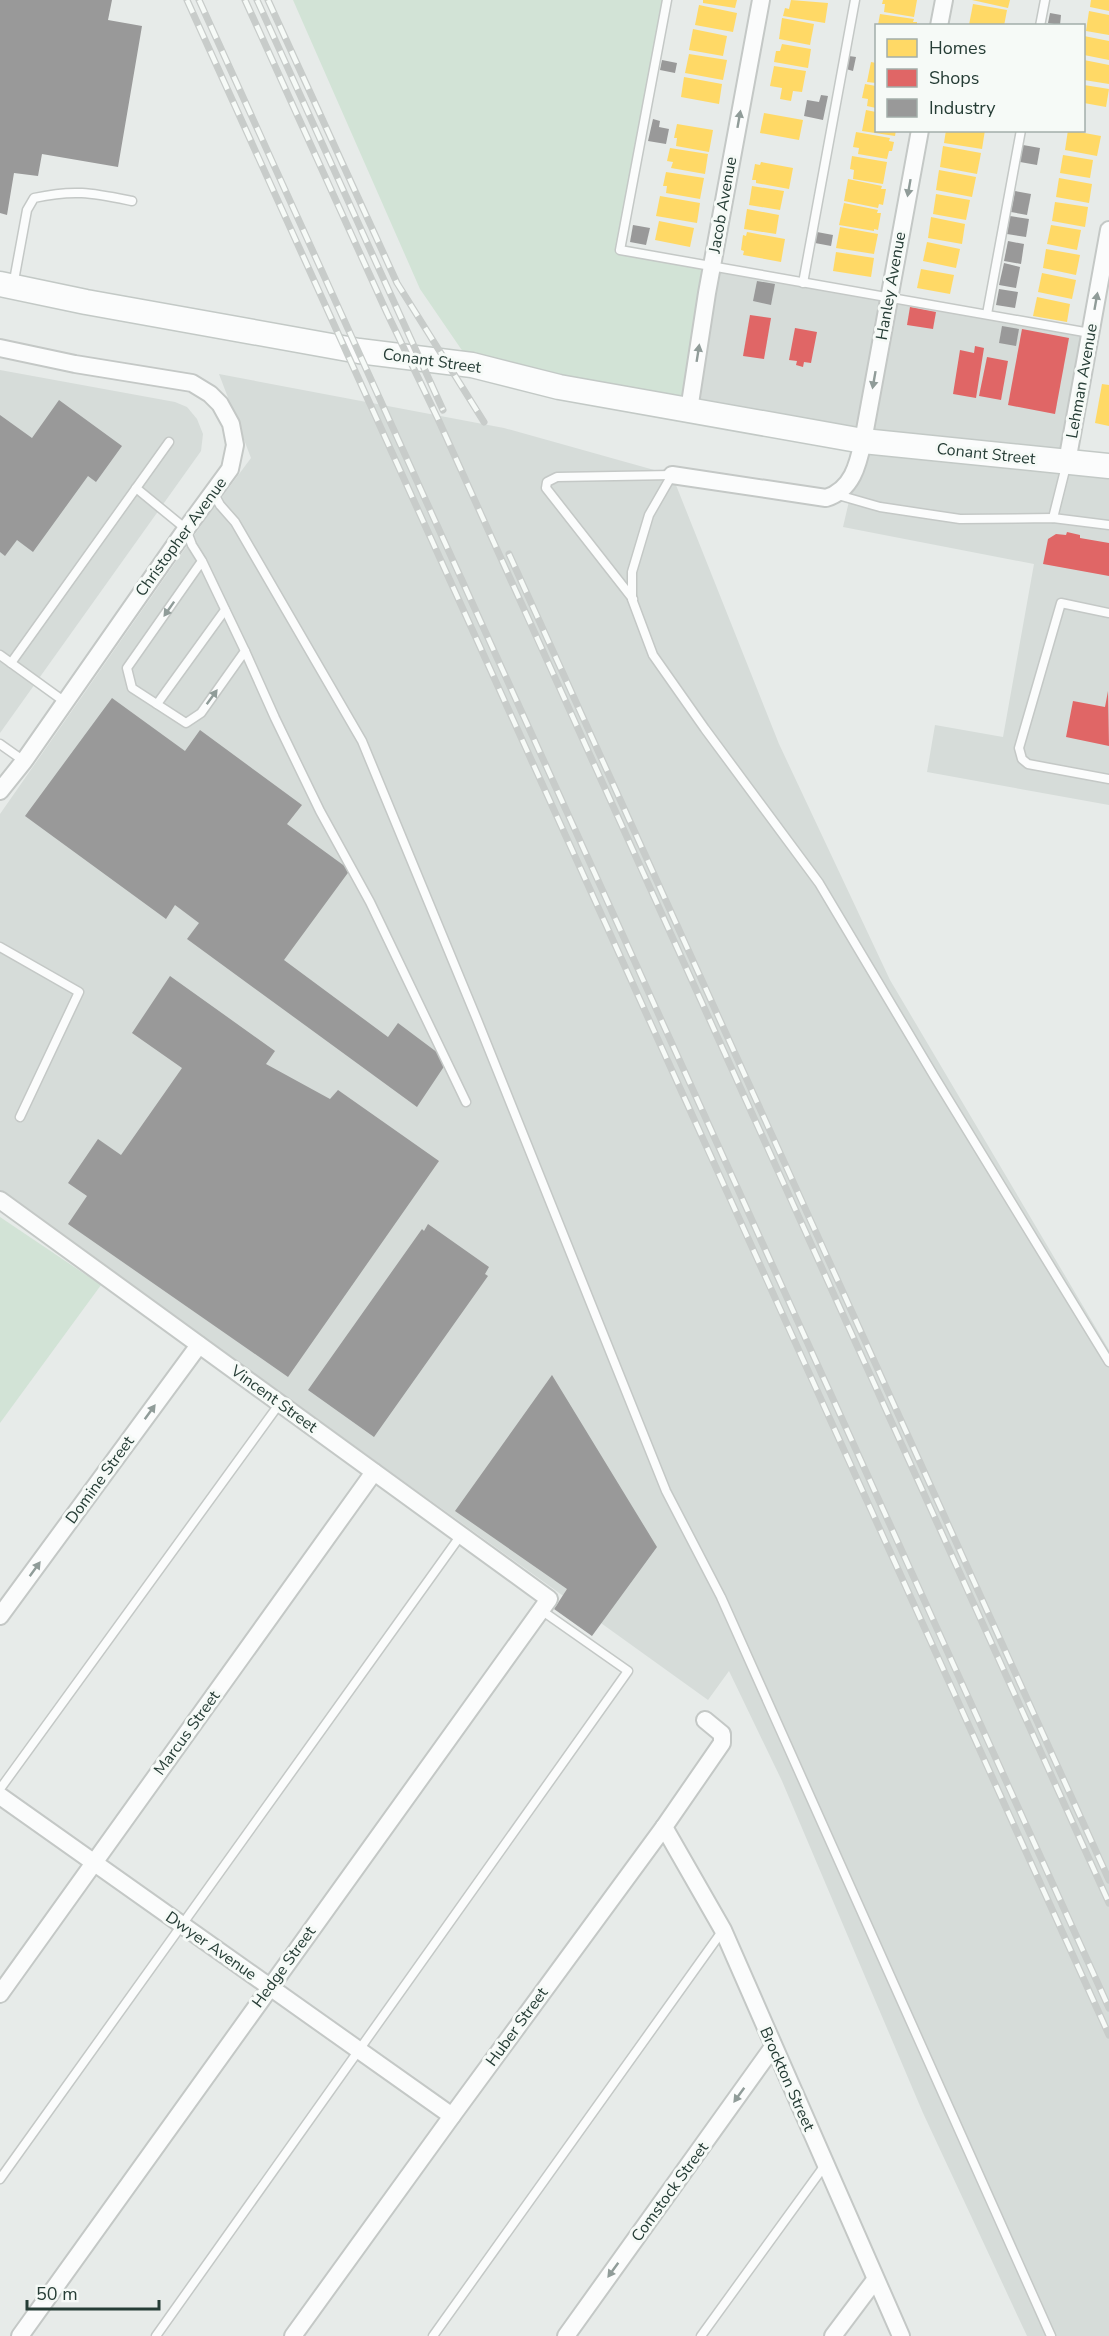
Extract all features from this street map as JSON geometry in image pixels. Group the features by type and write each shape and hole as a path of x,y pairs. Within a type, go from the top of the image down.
{"main road":[{"name":"Conant Street","path":"7,285 93,303 360,351 471,365 559,387 863,441 1109,466"}],"street":[{"name":"Jacob Avenue","path":"689,410 711,267 761,0"},
{"path":"939,24 944,0"},
{"name":"Hanley Avenue","path":"863,441 920,132"},
{"name":"Lehman Avenue","path":"1067,462 1109,230"},
{"name":"Christopher Avenue","path":"0,348 75,364 183,380 204,390 220,404 231,424 235,445 230,469 24,761 0,791"},
{"path":"672,475 826,498 838,495 854,473 863,441"},
{"name":"Vincent Street","path":"0,1200 461,1535 545,1604"},
{"name":"Domine Street","path":"0,1616 199,1345"},
{"name":"Marcus Street","path":"0,1994 374,1472"},
{"name":"Hedge Street","path":"20,2336 545,1604"},
{"name":"Huber Street","path":"293,2336 664,1827 723,1740 722,1734 705,1720"},
{"name":"Dwyer Avenue","path":"0,1796 452,2116"},
{"name":"Brockton Street","path":"664,1827 723,1930 901,2336"},
{"name":"Comstock Street","path":"566,2336 773,2047"},
{"path":"833,2336 875,2280"}],"lane":[{"path":"667,0 620,250 1090,333"},
{"path":"803,283 855,0"},
{"path":"1040,24 1045,0"},
{"path":"987,314 1021,132"},
{"path":"7,285 27,210 34,198 63,192 94,193 132,201"},
{"path":"12,663 169,442"},
{"path":"1053,518 1067,462"},
{"path":"633,599 546,488 547,483 557,477 672,475"},
{"path":"672,475 649,515 632,572 632,599 653,655 819,883 1109,1362"},
{"path":"136,488 186,529 245,651 274,718 320,811 370,902 466,1102"},
{"path":"213,492 220,505 235,522 362,741 476,1017 666,1491 721,1597 1051,2336"},
{"path":"838,495 880,507 960,519 1053,518 1109,525"},
{"path":"202,561 127,668 132,688 186,723 201,713 245,651"},
{"path":"1109,613 1061,603 1019,748 1022,759 1028,764 1109,779"},
{"path":"157,704 225,610"},
{"path":"0,655 65,702"},
{"path":"0,744 24,761"},
{"path":"0,947 79,992 20,1117"},
{"path":"0,1789 280,1403"},
{"path":"0,2179 461,1535"},
{"path":"156,2336 628,1671 545,1604"},
{"path":"433,2336 723,1930"},
{"path":"701,2336 825,2165"}],"shaded area":[{"path":"711,267 1090,333 1067,462 1109,466 1109,805 927,772 935,725 1003,737 1034,564 843,527 863,441 689,410"},
{"path":"0,370 175,402 187,407 197,419 203,434 201,451 0,733"},
{"path":"219,374 504,428 672,475 779,744 890,980 1109,1350 1109,2336 1027,2336 923,2113 782,1781 729,1671 708,1700 0,1191 0,814 207,517 251,458"}],"green space":[{"path":"293,0 667,0 620,250 711,267 689,410 472,365 420,289"},
{"path":"0,1217 101,1285 0,1423"}],"building: Homes":[{"path":"703,0 737,0 735,8 703,3"},
{"path":"791,0 828,3 825,23 783,16 785,8 789,9"},
{"path":"883,0 917,0 914,17 884,12"},
{"path":"972,0 1010,0 1008,8"},
{"path":"1091,0 1109,0 1109,11 1090,7"},
{"path":"973,4 1007,10 1004,24 969,24"},
{"path":"699,5 737,13 733,32 695,25"},
{"path":"1089,11 1109,15 1109,35 1086,31"},
{"path":"880,14 914,19 913,22 917,22 917,24 878,24"},
{"path":"782,18 814,24 810,45 779,39"},
{"path":"693,29 727,36 723,56 689,50"},
{"path":"1085,36 1109,41 1109,60 1085,55"},
{"path":"782,44 811,49 808,68 774,62 776,51 780,51"},
{"path":"689,54 727,60 723,80 685,73"},
{"path":"1085,60 1109,65 1109,84 1085,80"},
{"path":"871,62 875,63 875,83 867,82"},
{"path":"774,66 806,71 802,92 793,91 791,101 780,99 782,88 770,86"},
{"path":"684,77 722,84 719,104 681,97"},
{"path":"865,84 875,86 875,108 867,106 868,99 862,98"},
{"path":"1085,85 1109,89 1106,107 1085,103"},
{"path":"866,110 875,112 875,132 896,132 895,136 862,131"},
{"path":"764,113 803,120 799,140 760,133"},
{"path":"677,124 713,130 709,152 676,146 677,138 674,138"},
{"path":"856,132 890,138 889,141 894,142 887,159 858,154 859,148 853,147"},
{"path":"946,132 985,132 982,149 944,143"},
{"path":"1068,132 1101,136 1097,156 1065,150"},
{"path":"943,146 981,153 977,174 940,167"},
{"path":"670,148 708,154 705,174 671,168 673,162 667,161"},
{"path":"1063,155 1093,160 1090,178 1060,173"},
{"path":"852,156 887,162 883,184 853,179 854,170 850,169"},
{"path":"761,162 793,168 789,189 756,183 756,180 752,180 755,164 760,165"},
{"path":"939,170 976,177 972,197 936,190"},
{"path":"666,172 704,178 700,199 666,193 667,186 663,186"},
{"path":"1059,178 1092,184 1089,203 1056,197"},
{"path":"848,179 882,186 881,189 886,189 883,205 879,204 878,208 844,201"},
{"path":"752,186 784,191 780,210 749,205"},
{"path":"936,194 970,200 966,220 933,214"},
{"path":"660,196 700,203 697,223 656,216"},
{"path":"1055,202 1088,207 1085,227 1052,221"},
{"path":"844,203 878,210 877,213 881,213 878,230 839,225"},
{"path":"747,209 779,215 776,234 744,229"},
{"path":"931,217 965,224 962,244 928,238"},
{"path":"659,221 694,228 690,247 655,240"},
{"path":"1051,225 1081,230 1077,250 1047,244"},
{"path":"840,227 878,234 874,254 836,248"},
{"path":"747,232 785,239 781,262 743,255 744,251 741,250 743,235 746,236"},
{"path":"927,242 960,249 956,268 923,261"},
{"path":"1046,249 1080,255 1076,275 1043,268"},
{"path":"836,252 874,258 871,277 833,271"},
{"path":"921,269 954,275 950,294 917,288"},
{"path":"1042,273 1076,280 1072,299 1038,292"},
{"path":"1037,297 1070,304 1067,322 1033,316"},
{"path":"1102,384 1109,385 1109,426 1095,423"}],"building: Shops":[{"path":"910,307 936,312 933,329 907,325"},
{"path":"750,315 771,318 764,359 743,356"},
{"path":"795,328 817,332 811,363 804,362 803,367 796,365 797,361 789,360"},
{"path":"1022,329 1069,338 1055,414 1008,405"},
{"path":"975,346 984,348 976,398 953,394 960,350 974,353"},
{"path":"987,357 1008,361 1001,400 979,396"},
{"path":"1067,532 1080,535 1080,538 1109,543 1109,576 1043,564 1048,539 1056,534 1066,535"},
{"path":"1108,691 1109,746 1066,737 1073,701 1105,707"}],"building: Industry":[{"path":"0,0 112,0 108,20 142,26 118,167 42,154 38,176 14,173 7,215 0,213"},
{"path":"1050,13 1061,15 1060,24 1048,23"},
{"path":"849,56 856,57 853,71 846,69"},
{"path":"662,60 677,63 675,73 660,70"},
{"path":"821,95 828,96 823,120 804,116 807,100 819,102"},
{"path":"653,119 660,121 659,127 669,129 666,144 648,141"},
{"path":"1023,145 1040,148 1037,165 1020,162"},
{"path":"1015,191 1031,194 1027,215 1011,212"},
{"path":"1010,216 1029,219 1026,237 1007,234"},
{"path":"633,225 650,228 646,245 630,242"},
{"path":"817,232 833,235 831,246 815,243"},
{"path":"1008,241 1024,244 1021,264 1004,261"},
{"path":"1004,263 1020,267 1016,288 999,285"},
{"path":"757,281 775,284 771,305 753,301"},
{"path":"999,289 1018,292 1015,308 996,305"},
{"path":"1002,326 1019,329 1016,346 999,343"},
{"path":"59,400 122,446 96,482 88,476 33,552 17,540 5,556 0,552 0,415 32,438"},
{"path":"112,698 185,751 200,730 302,805 287,824 350,870 284,960 388,1037 398,1023 442,1056 445,1065 417,1107 187,939 199,923 175,905 166,919 25,816"},
{"path":"170,976 275,1051 266,1064 330,1099 338,1090 439,1161 288,1377 68,1224 87,1196 68,1183 98,1139 121,1155 182,1068 132,1033"},
{"path":"428,1224 489,1267 485,1274 488,1276 374,1437 308,1390 422,1229 424,1231"},
{"path":"552,1375 657,1547 592,1636 554,1609 567,1589 455,1511"}],"railway":[{"path":"187,0 1109,2035"},
{"path":"199,0 1109,2008"},
{"path":"245,0 387,313 438,419 1109,1903"},
{"path":"257,0 443,410"},
{"path":"268,0 397,283 484,422"},
{"path":"509,554 1109,1880"}]}
